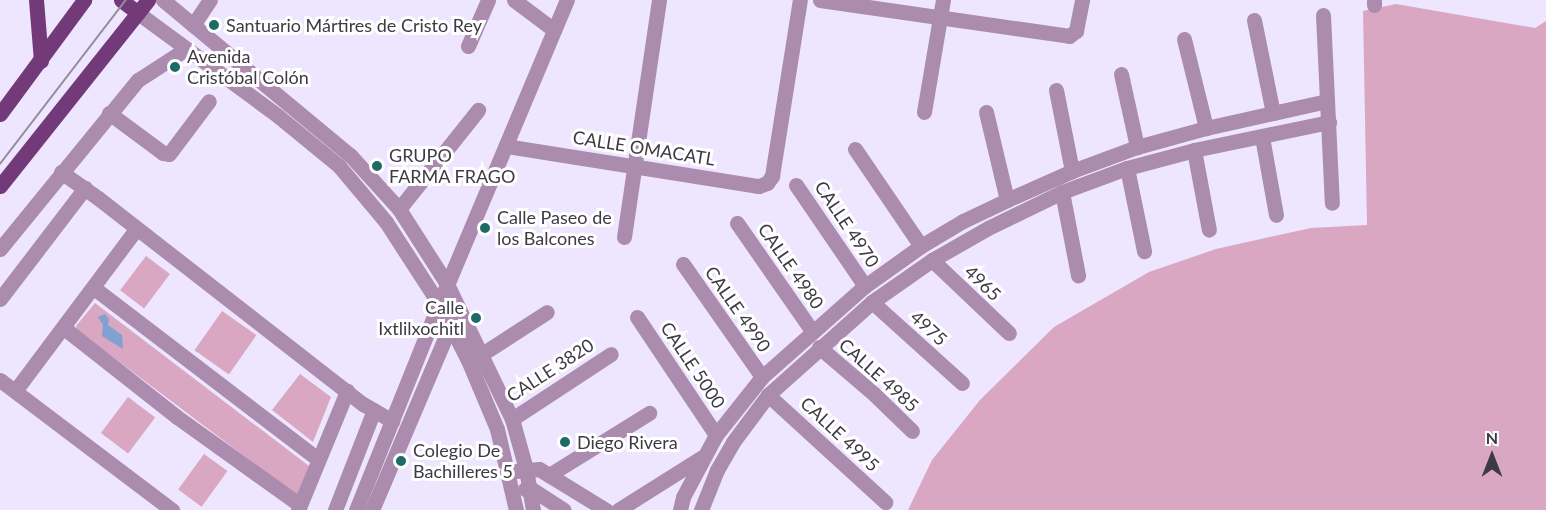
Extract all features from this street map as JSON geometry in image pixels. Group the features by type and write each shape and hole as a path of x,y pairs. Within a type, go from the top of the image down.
{"main road":[{"path":"36,0 40,61"},
{"path":"0,114 84,0"},
{"path":"121,0 138,13"},
{"path":"0,186 148,0"}],"street":[{"path":"163,0 350,155 399,208 447,284 512,419 526,469 533,510"},
{"path":"194,25 210,0"},
{"path":"468,46 488,0"},
{"path":"514,0 554,30"},
{"path":"356,510 447,284 567,0"},
{"path":"624,237 659,0"},
{"name":"CALLE OMACATL","path":"506,146 759,186 767,183 772,176 800,0"},
{"path":"820,0 939,19 1073,35 1082,0"},
{"path":"924,112 943,0"},
{"path":"138,13 278,116 339,166 386,222 439,304 497,429 516,510"},
{"path":"163,32 177,31 182,23 179,14"},
{"path":"1323,15 1332,203"},
{"path":"1254,20 1273,113"},
{"path":"1184,39 1206,128"},
{"path":"0,249 109,113 145,74 186,49"},
{"path":"1121,74 1137,147"},
{"path":"1056,90 1072,171"},
{"path":"109,113 163,153 169,154 209,101"},
{"path":"399,208 478,110"},
{"path":"986,112 1007,200"},
{"path":"680,510 703,457 716,435 762,377 865,286 921,246 963,221 1007,200 1072,171 1137,147 1273,113 1328,112"},
{"path":"701,510 728,449 768,395 872,302 932,260 988,228 1062,192 1127,168 1194,150 1262,137 1328,112"},
{"path":"1262,137 1276,215"},
{"path":"855,149 921,246"},
{"path":"1194,150 1209,230"},
{"path":"1127,168 1144,251"},
{"path":"61,172 85,188 346,391 392,421"},
{"name":"CALLE 4970","path":"796,184 865,286"},
{"path":"0,299 85,188"},
{"path":"1062,192 1078,275"},
{"name":"CALLE 4980","path":"737,223 812,331"},
{"path":"15,391 136,229"},
{"name":"4965","path":"932,260 970,299 1009,333"},
{"name":"CALLE 4990","path":"683,264 762,377"},
{"path":"94,288 318,459"},
{"name":"4975","path":"872,302 962,383"},
{"path":"372,510 458,306"},
{"path":"482,354 547,312"},
{"name":"CALLE 5000","path":"637,317 716,435"},
{"path":"64,328 177,417 299,507 346,391"},
{"name":"CALLE 4985","path":"819,347 874,394 912,431"},
{"name":"CALLE 3820","path":"512,419 610,354"},
{"path":"0,380 172,510"},
{"name":"CALLE 4995","path":"768,395 885,502"},
{"path":"335,510 374,410"},
{"path":"549,475 649,412"},
{"path":"384,442 398,448"},
{"path":"618,510 703,457"},
{"path":"509,473 536,468 606,510"},
{"path":"513,491 530,488 564,510"}],"shaded area":[{"path":"1396,4 1535,28 1546,21 1546,510 908,510 932,460 980,400 1054,327 1149,272 1216,249 1311,228 1367,225 1363,11"},
{"path":"146,256 170,274 144,308 120,290"},
{"path":"95,303 309,466 297,496 77,330 76,326"},
{"path":"222,311 256,335 229,374 194,350"},
{"path":"300,374 331,397 313,442 272,410"},
{"path":"128,397 155,417 128,453 101,433"},
{"path":"204,454 227,471 202,507 178,490"}],"water":[{"path":"105,314 109,319 108,325 122,335 123,349 102,336 103,325 98,317"}],"tram line":[{"path":"0,164 126,0"}],"place":[{"name":"Santuario Mártires de Cristo Rey","path":"214,25"},
{"name":"Avenida Cristóbal Colón","path":"175,67"},
{"name":"GRUPO FARMA FRAGO","path":"377,166"},
{"name":"Calle Paseo de los Balcones","path":"485,228"},
{"name":"Calle Ixtlilxochitl","path":"476,318"},
{"name":"Diego Rivera","path":"565,442"},
{"name":"Colegio De Bachilleres 5","path":"401,461"}]}
